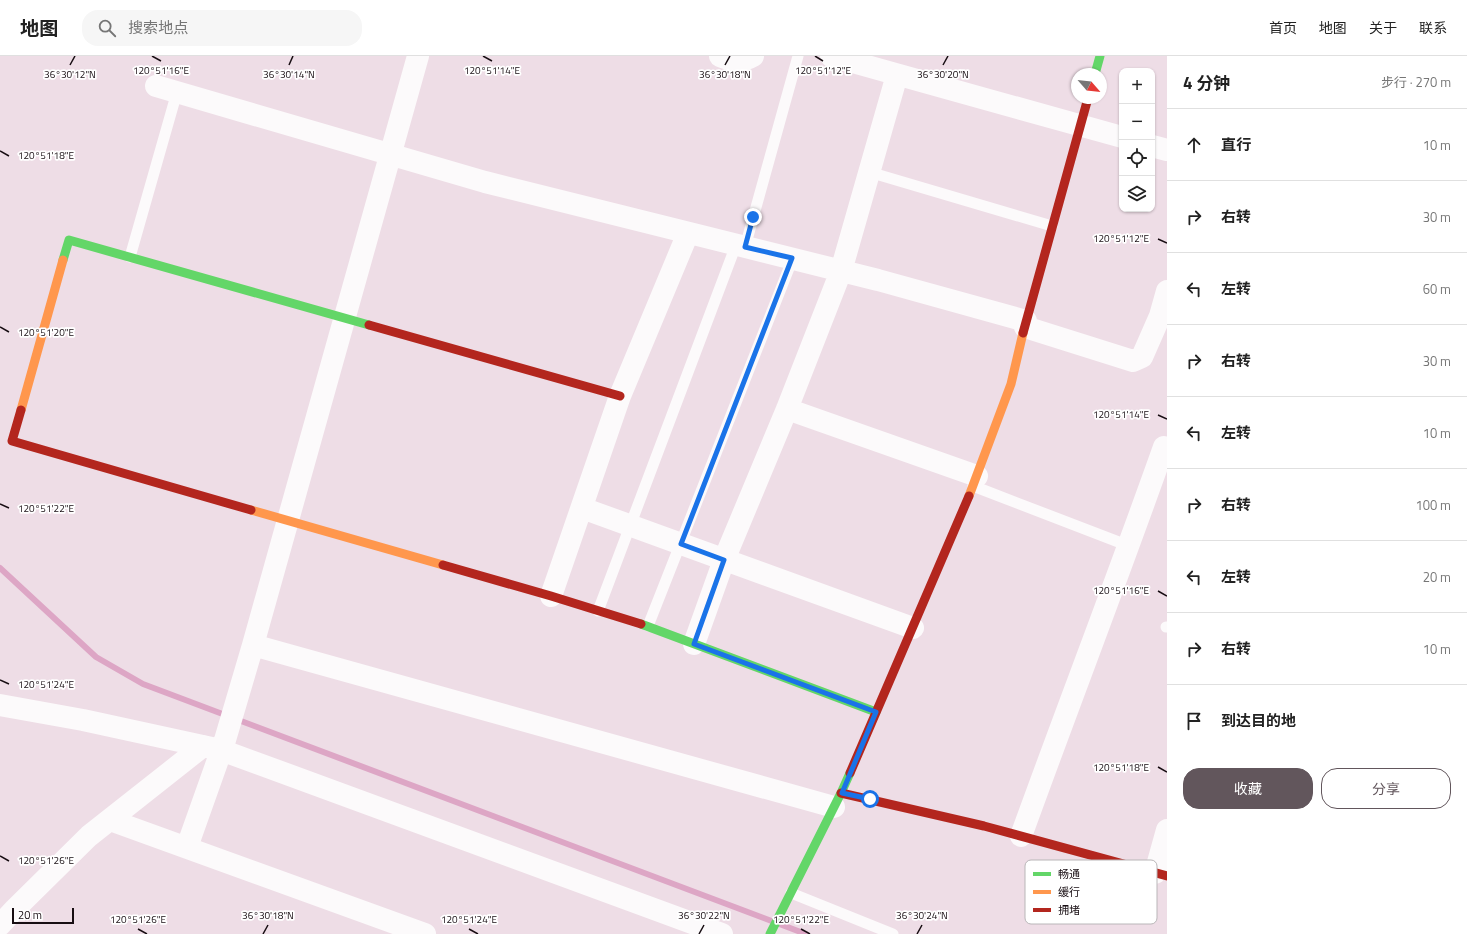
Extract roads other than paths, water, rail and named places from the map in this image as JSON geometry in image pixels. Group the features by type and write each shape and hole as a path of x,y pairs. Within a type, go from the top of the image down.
{"street":[{"path":"187,848 216,745 238,694 253,645 418,56"},
{"path":"720,56 733,61 753,56"},
{"path":"831,56 1119,136"},
{"path":"1097,68 1100,56"},
{"path":"694,644 724,560 787,408 841,271 897,75"},
{"path":"156,86 485,182 841,271 1025,324 1133,361 1142,357 1164,318 1167,291"},
{"path":"770,934 838,800 975,481 1011,384 1025,324 1086,104"},
{"path":"1155,147 1167,150"},
{"path":"551,596 620,396 688,233"},
{"path":"620,396 69,240 12,441 551,596 648,626 876,712"},
{"path":"787,408 975,481"},
{"path":"1021,836 1129,546 1164,447"},
{"path":"582,508 913,628"},
{"path":"253,645 838,800 984,826 1108,860"},
{"path":"0,705 216,745 722,934"},
{"path":"0,925 89,836 216,745"},
{"path":"110,820 425,934"},
{"path":"1157,874 1167,830"}],"lane":[{"path":"598,611 630,525 740,246 798,56"},
{"path":"130,257 177,92"},
{"path":"869,172 1052,226"},
{"path":"648,626 792,258"},
{"path":"975,481 1129,546"},
{"path":"790,895 893,934"}],"waterway":[{"path":"0,568 96,657 143,684 806,934"}]}
